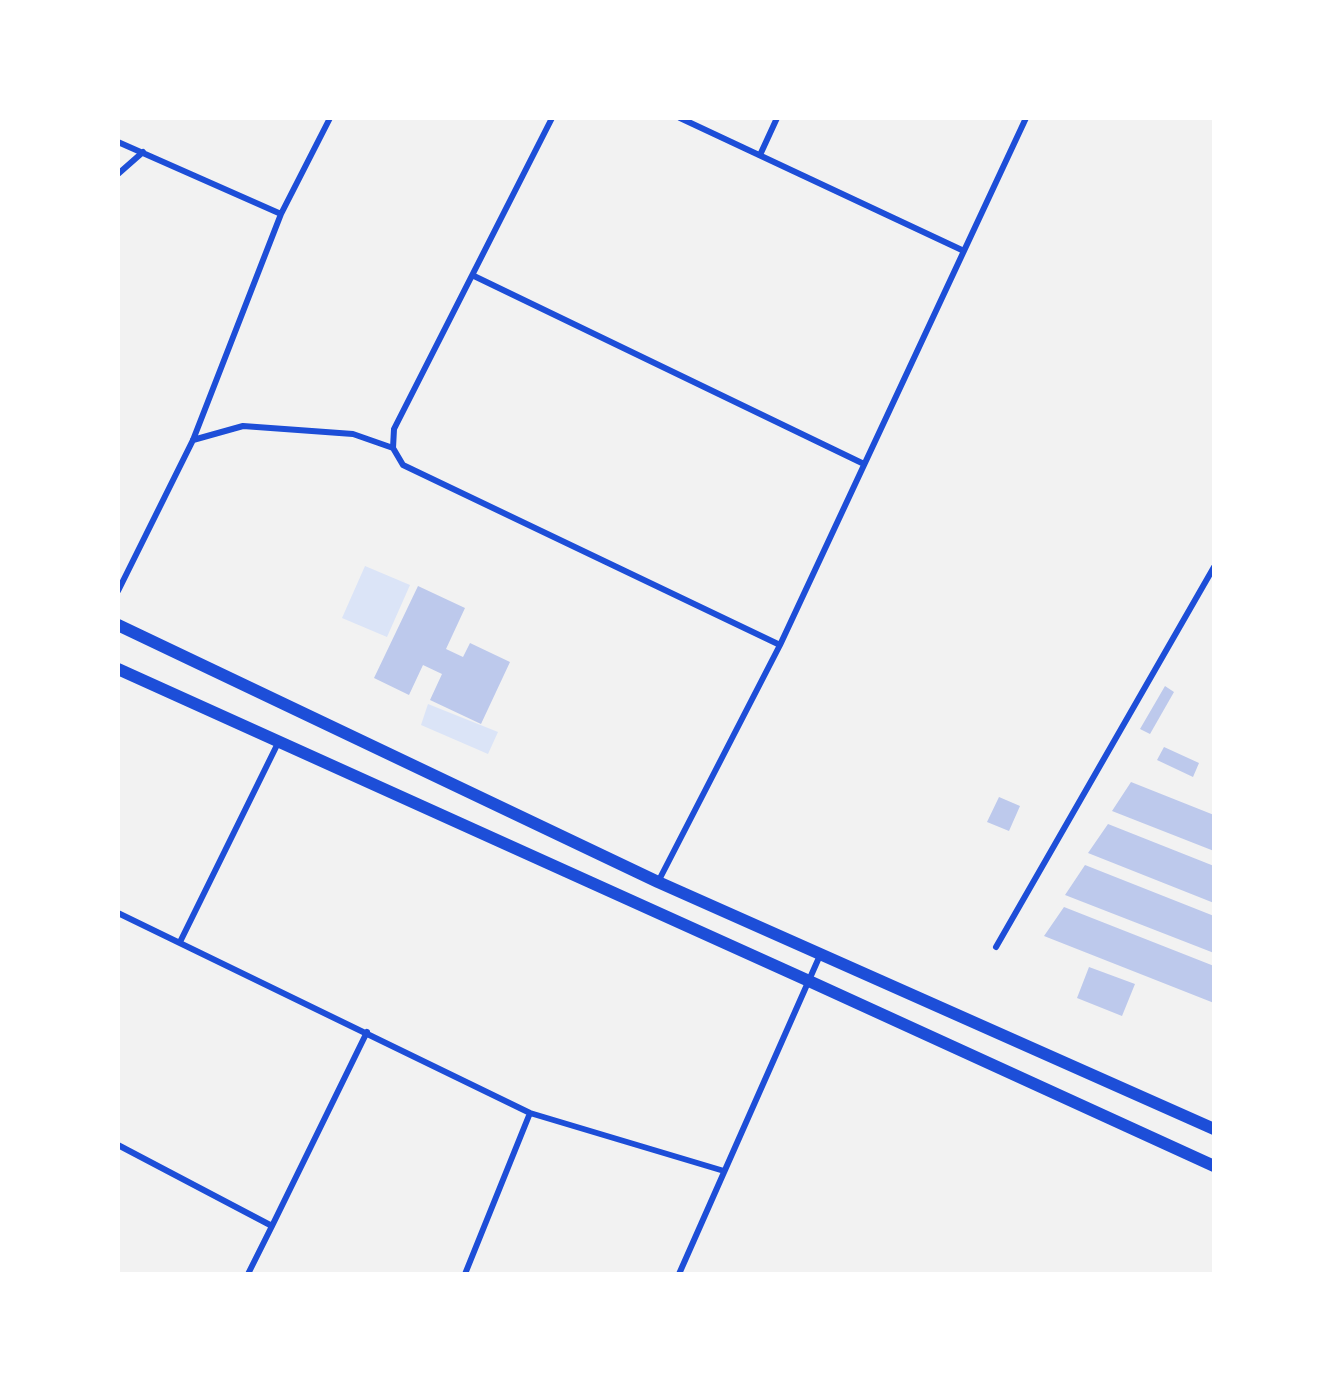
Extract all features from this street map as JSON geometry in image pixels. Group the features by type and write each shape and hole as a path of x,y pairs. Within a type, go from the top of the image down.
{"main road":[{"path":"118,625 658,882 1214,1129"},
{"path":"118,669 1214,1166"}],"street":[{"path":"118,591 192,440 281,214 330,118"},
{"path":"552,118 474,276 394,429 393,448 403,465 780,645"},
{"path":"680,118 964,251"},
{"path":"760,155 777,118"},
{"path":"658,882 780,645 1026,118"},
{"path":"118,142 281,214"},
{"path":"118,174 143,152"},
{"path":"474,276 864,464"},
{"path":"192,440 243,426 353,434 393,448"},
{"path":"996,947 1213,570"},
{"path":"180,942 279,741"},
{"path":"118,913 530,1113 724,1171"},
{"path":"679,1274 822,953"},
{"path":"249,1274 367,1032"},
{"path":"465,1274 530,1113"},
{"path":"118,1145 272,1226"}],"shaded area":[{"path":"365,566 410,585 387,637 342,618"},
{"path":"428,704 498,732 488,754 421,725"}],"building":[{"path":"418,586 465,608 446,649 463,657 470,643 510,662 481,724 430,700 442,674 423,665 409,695 374,678"},
{"path":"1165,686 1174,692 1150,734 1140,729"},
{"path":"1164,747 1199,763 1193,777 1157,760"},
{"path":"1131,782 1214,815 1214,851 1112,811"},
{"path":"999,797 1020,806 1009,831 987,822"},
{"path":"1108,824 1214,866 1214,903 1088,853"},
{"path":"1085,865 1214,916 1214,953 1065,895"},
{"path":"1064,907 1214,966 1214,1003 1044,936"},
{"path":"1089,967 1135,984 1122,1016 1077,998"}]}
